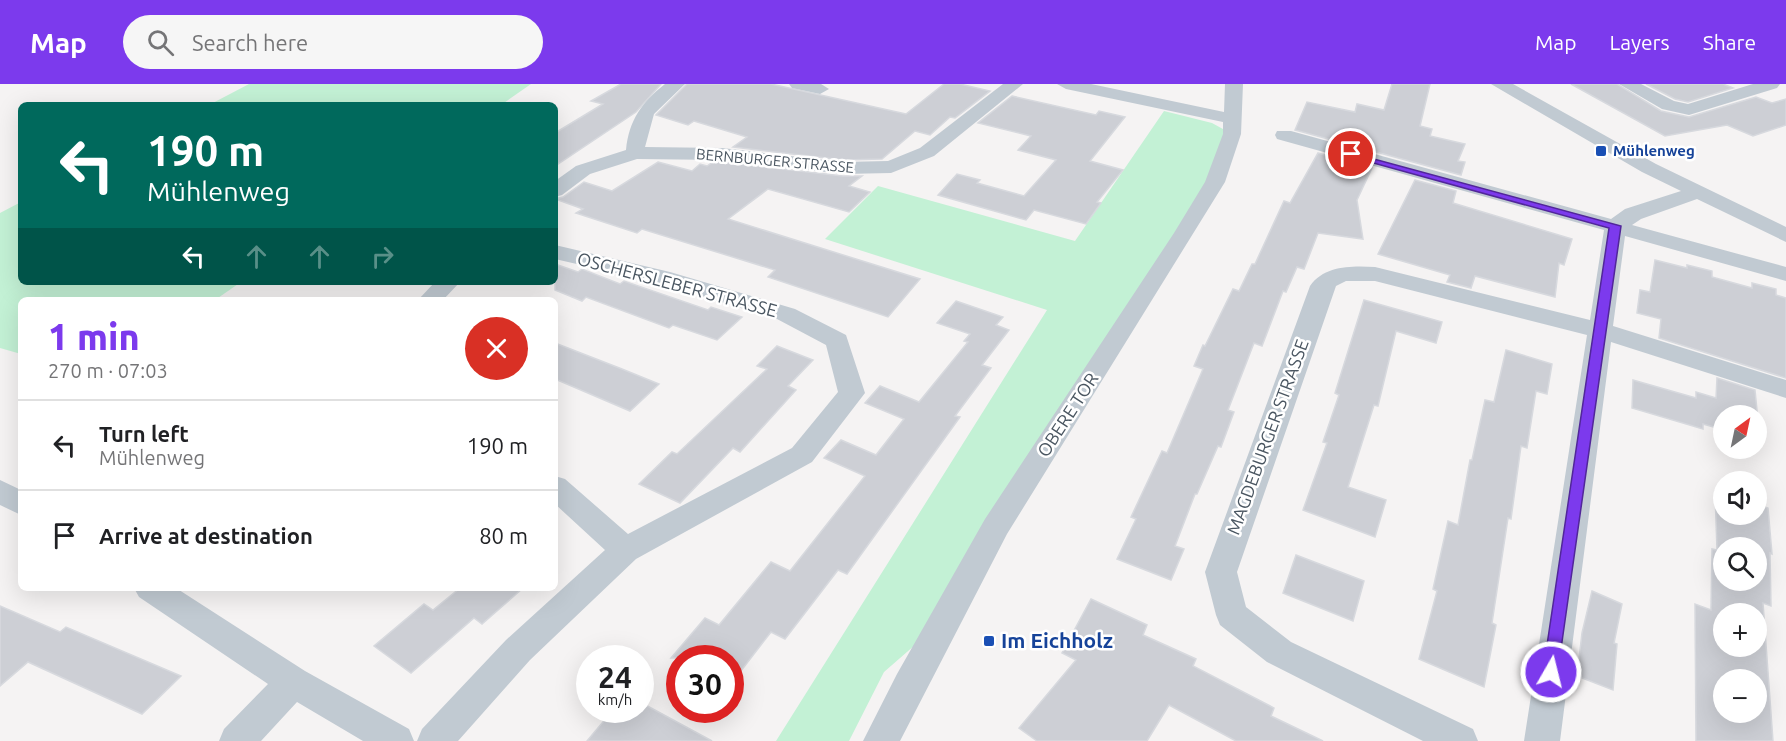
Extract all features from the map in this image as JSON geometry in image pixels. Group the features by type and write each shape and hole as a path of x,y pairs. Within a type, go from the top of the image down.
{"street":[{"path":"635,153 637,128 651,103 676,84"},
{"path":"798,84 820,89"},
{"name":"BERNBURGER STRASSE","path":"558,189 583,170 635,153 722,154 843,168 891,166 927,152 1014,84"},
{"path":"1066,84 1233,119"},
{"name":"OBERE TOR","path":"881,741 909,685 996,527 1185,233 1215,182 1232,134 1234,84"},
{"path":"1500,84 1696,193 1786,236"},
{"path":"1628,84 1668,105 1689,110 1772,84"},
{"path":"1284,135 1786,274"},
{"path":"1542,741 1615,226 1633,214 1696,193"},
{"name":"OSCHERSLEBER STRASSE","path":"435,741 518,650 625,550 802,455 852,393 837,342 786,314 662,277 558,253"},
{"name":"MAGDEBURGER STRASSE","path":"1460,741 1278,652 1232,615 1221,572 1322,286 1332,276 1349,273 1375,274 1599,330 1786,389"},
{"path":"433,297 445,285"},
{"path":"558,490 625,550"},
{"path":"0,491 18,502"},
{"path":"155,591 293,682 396,741"},
{"path":"237,741 293,682"}],"green space":[{"path":"249,84 531,84 505,102 215,102"},
{"path":"1164,111 1212,123 1232,134 1215,182 946,618 884,672 849,741 776,741 1047,310 825,239 878,186 1075,241"},
{"path":"18,204 18,285 237,285 219,297 18,297 18,353 0,348 0,213"}],"building":[{"path":"621,84 661,84 636,112 558,164 558,131 603,104 591,101"},
{"path":"687,84 771,84 906,114 944,84 960,84 990,91 955,118 950,117 930,135 915,131 882,159 843,160 733,147 747,137 694,121 688,125 656,115"},
{"path":"1392,84 1430,84 1420,126 1432,129 1430,136 1465,144 1458,161 1465,162 1461,175 1295,130 1307,102 1355,112 1357,104 1384,110"},
{"path":"1571,84 1617,84 1661,111 1689,117 1756,97 1772,103 1786,99 1786,125 1753,136 1727,125 1665,136"},
{"path":"1646,84 1723,84 1733,88 1688,102 1675,99"},
{"path":"1012,96 1096,115 1099,111 1125,117 1090,161 1123,170 1097,202 1101,203 1086,224 1034,210 1026,220 938,195 957,174 980,180 977,183 1024,196 1056,160 1018,150 1031,136 978,123"},
{"path":"1318,153 1372,168 1357,200 1363,239 1318,233 1304,269 1297,267 1286,292 1283,291 1262,346 1254,343 1228,410 1234,412 1221,447 1218,446 1197,494 1195,494 1175,546 1184,549 1171,580 1117,559 1136,519 1131,517 1162,451 1167,453 1203,369 1194,366 1203,345 1205,346 1233,289 1239,291 1252,264 1255,264 1284,201 1290,203"},
{"path":"658,162 692,171 700,164 707,166 713,162 722,162 843,176 862,176 849,186 870,192 849,212 768,189 728,219 920,279 888,317 768,277 775,270 642,229 637,233 576,213 583,209 558,200 584,182 612,191"},
{"path":"1415,180 1456,191 1453,203 1572,239 1564,265 1559,263 1555,297 1475,276 1471,288 1447,282 1450,275 1378,254"},
{"path":"1655,260 1712,271 1712,277 1752,288 1752,283 1776,289 1776,295 1786,298 1786,378 1659,338 1661,319 1637,313 1640,290 1650,292"},
{"path":"558,265 578,272 582,269 620,284 624,281 708,310 711,307 742,317 717,340 673,325 669,328 586,297 582,301 555,290 555,285 558,285"},
{"path":"1364,300 1442,322 1436,343 1396,331 1378,406 1374,405 1348,487 1386,500 1375,537 1303,510 1327,443 1323,442 1339,395 1335,393"},
{"path":"956,301 1003,317 996,325 1009,330 982,365 991,368 955,416 960,417 847,574 838,570 785,639 771,632 744,667 744,645 682,645 705,618 719,625 771,562 790,571 865,476 824,458 841,440 876,455 904,419 865,403 880,386 919,402 968,342 964,341 970,334 937,323"},
{"path":"558,344 659,384 630,411 558,380"},
{"path":"777,346 813,360 788,386 796,390 740,452 733,448 680,503 639,484 672,452 677,454 767,369 757,366"},
{"path":"1506,350 1552,364 1547,394 1536,391 1527,448 1521,446 1511,519 1508,518 1492,623 1496,625 1484,687 1419,659 1437,591 1433,589 1448,521 1458,525 1470,460 1472,460 1485,400 1494,402"},
{"path":"1717,378 1755,390 1756,405 1713,405 1713,427 1703,424 1703,429 1632,408 1633,380 1696,398 1696,392 1716,398"},
{"path":"1768,508 1772,554 1770,553 1771,606 1767,603 1713,603 1713,657 1767,657 1773,741 1696,741 1695,604 1711,610 1712,549 1713,591 1767,591 1767,537 1717,537 1716,525 1767,525"},
{"path":"1296,555 1364,581 1353,621 1283,593"},
{"path":"456,591 520,591 482,624 474,618 411,673 374,646 424,604 433,610"},
{"path":"1592,591 1622,604 1614,643 1617,644 1613,690 1577,676 1582,633"},
{"path":"1091,599 1147,625 1143,635 1196,659 1193,666 1274,708 1271,716 1323,741 1236,741 1169,705 1147,741 1037,741 1019,728 1076,660 1062,653"},
{"path":"0,606 60,632 66,627 181,676 142,714 28,662 0,686"},
{"path":"654,710 666,716 666,723 679,723 712,741 587,741 602,723 654,723"}],"place":[{"name":"Mühlenweg","path":"1601,151"},
{"name":"Im Eichholz","path":"989,641"}],"route":[{"path":"1351,154 1615,226 1551,672"}]}
